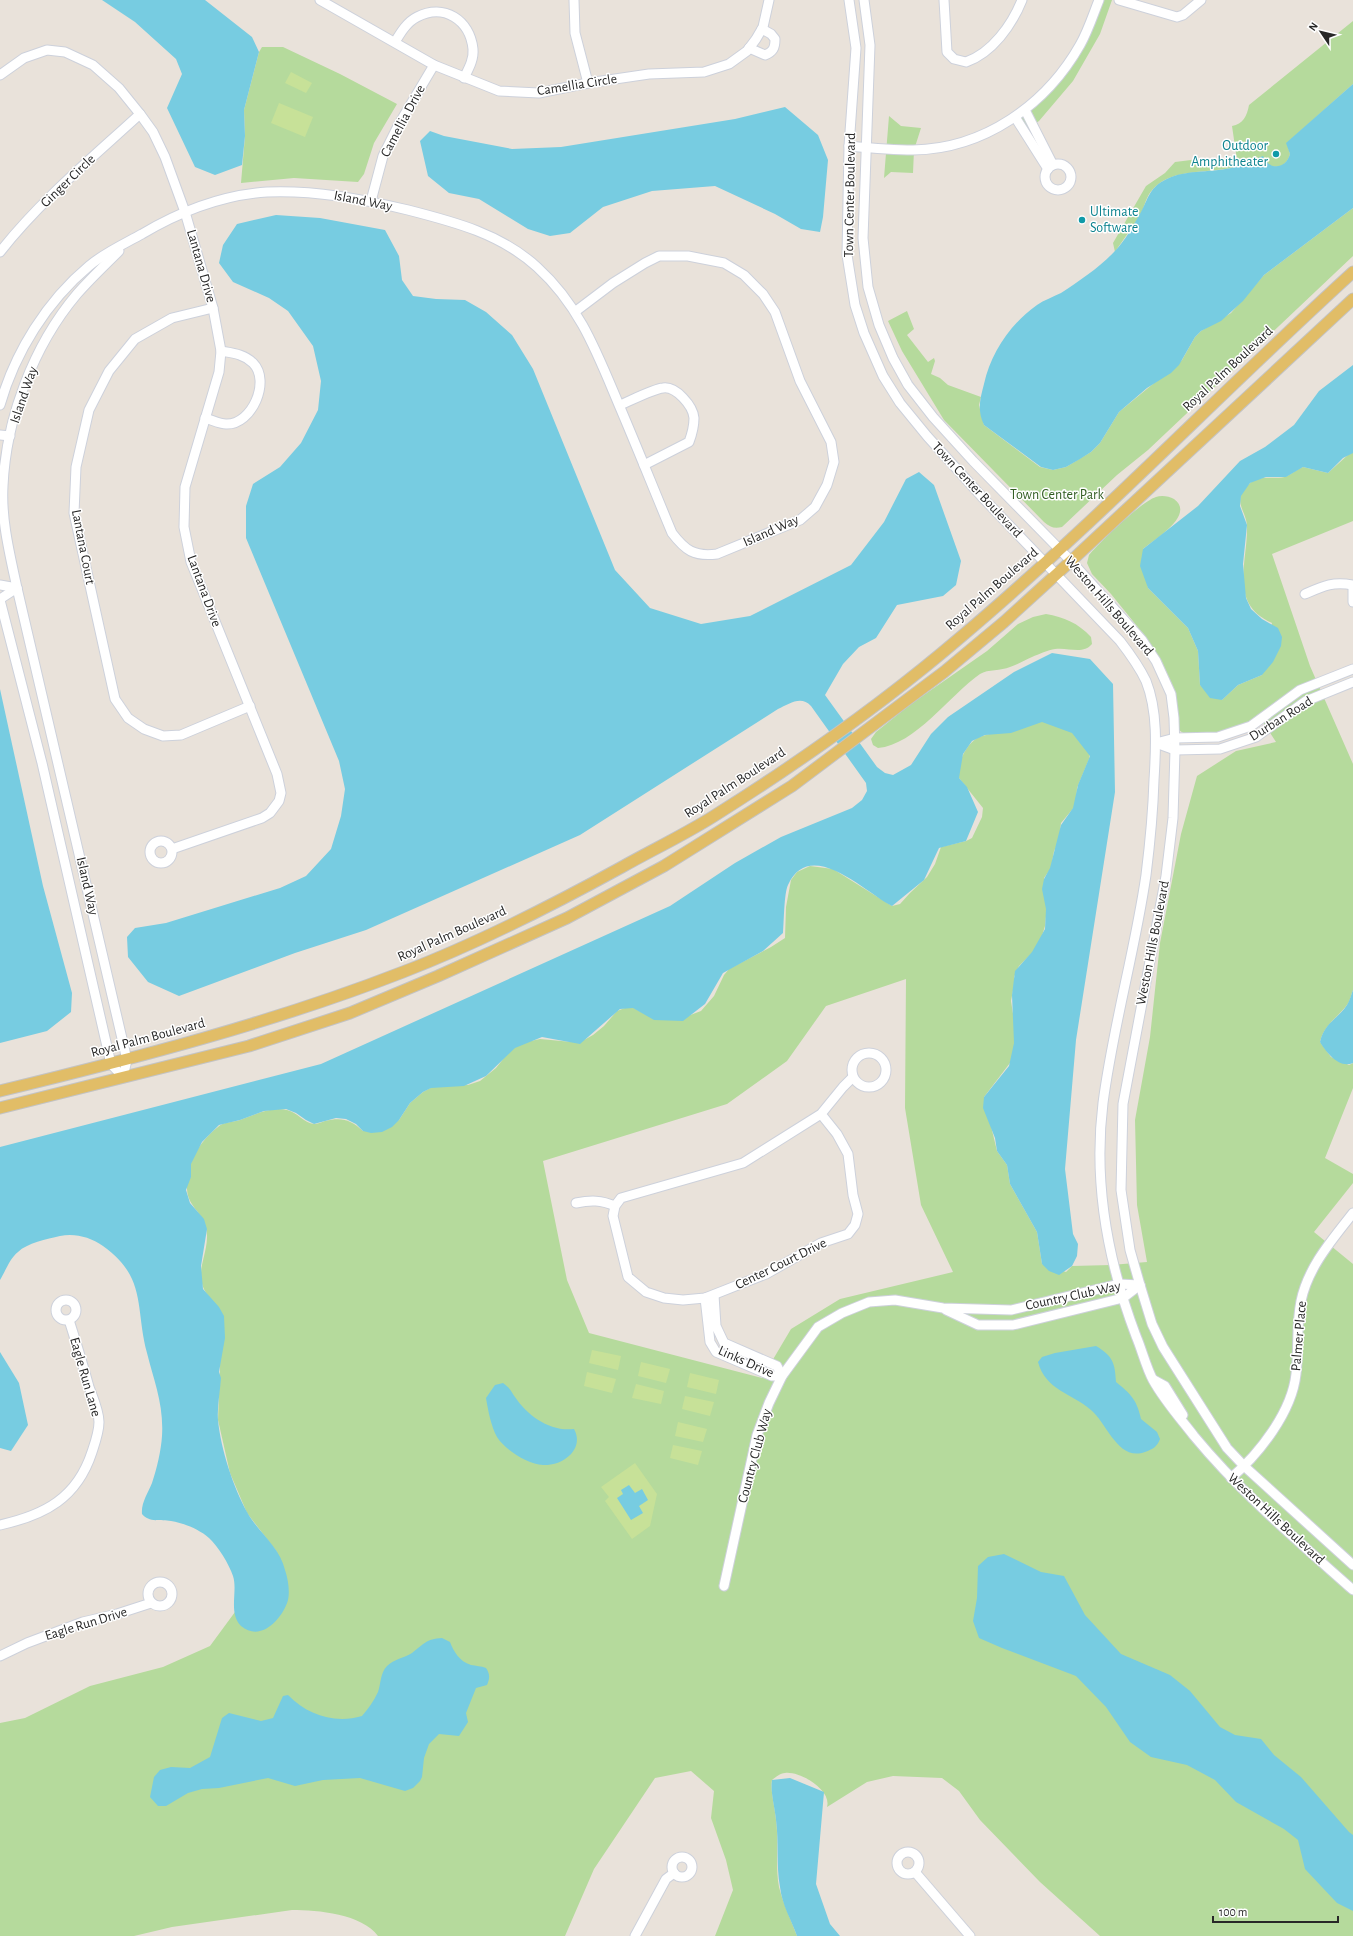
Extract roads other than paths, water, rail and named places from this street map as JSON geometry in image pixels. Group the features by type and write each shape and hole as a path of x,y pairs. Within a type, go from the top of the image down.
{"main road":[{"name":"Royal Palm Boulevard","path":"0,1091 127,1060 263,1022 403,972 470,944 557,903 710,819 772,779 830,738 962,636 1060,550 1353,272"},
{"path":"0,1108 249,1046 350,1013 438,976 567,918 664,866 792,786 944,672 1004,622 1057,574 1353,299"}],"street":[{"name":"Camellia Circle","path":"320,0 434,65 464,78 499,91 540,93 588,82 648,74 704,72 729,64 749,48 762,28 769,0"},
{"path":"574,0 575,33 588,82"},
{"name":"Town Center Boulevard","path":"849,0 856,48 849,146 848,255 855,305 864,333 883,376 900,403 927,436 983,498 1046,562"},
{"name":"Town Center Boulevard","path":"864,0 870,45 863,238 868,287 879,325 893,358 904,377 933,417 973,461 1060,550"},
{"path":"944,0 947,52 954,59 966,62 984,54 998,39 1016,13 1022,0"},
{"path":"849,146 914,150 945,146 971,139 1015,117 1045,92 1081,44 1099,0"},
{"path":"1119,0 1177,17 1182,15 1201,0"},
{"path":"395,42 405,27 416,17 430,12 443,12 455,17 465,24 473,48 472,62 464,78"},
{"path":"749,48 765,55 770,53 775,47 775,39 771,34 762,28"},
{"path":"0,75 24,58 47,50 65,52 93,65 119,88 153,132 165,157 185,212"},
{"name":"Camellia Drive","path":"371,201 383,156 399,124 434,65"},
{"path":"1015,117 1051,167 1025,110"},
{"name":"Ginger Circle","path":"0,252 12,237 57,190 140,114"},
{"name":"Island Way","path":"0,404 5,388 19,356 39,322 60,294 90,265 185,212 222,200 264,192 298,191 371,201 477,230 510,245 537,266 563,293 576,311 598,353 672,533 681,544 691,552 703,556 717,554 800,520 815,507 827,485 834,462 831,442 800,381 775,312 763,294 744,275 724,263 688,256 659,256 613,283 576,311"},
{"name":"Lantana Drive","path":"172,849 262,818 270,813 279,801 280,793 277,774 190,562 184,527 186,487 219,372 221,351 213,308 185,212"},
{"name":"Island Way","path":"123,1077 127,1060 17,588 6,537 3,487 10,436 24,386 57,322 77,294 127,243"},
{"name":"Lantana Court","path":"213,308 172,318 135,338 109,371 89,410 76,467 74,513 114,699 128,718 144,729 163,736 181,735 250,706"},
{"path":"864,333 879,325"},
{"path":"205,418 226,424 238,422 250,412 259,395 260,377 254,363 241,355 221,351"},
{"path":"620,405 663,388 672,389 682,396 694,416 694,429 689,442 644,465"},
{"path":"0,435 10,436"},
{"name":"Weston Hills Boulevard","path":"1060,550 1142,640 1156,661 1171,694 1175,738 1173,818 1166,876 1123,1104 1121,1190 1130,1250 1140,1285 1152,1324 1174,1366 1177,1379 1189,1398 1217,1432 1227,1448 1244,1466 1353,1565"},
{"name":"Weston Hills Boulevard","path":"1046,562 1120,641 1136,661 1146,681 1150,695 1156,743 1153,818 1146,876 1103,1104 1101,1191 1110,1250 1123,1298 1152,1379 1165,1386 1202,1445 1231,1478 1353,1590"},
{"path":"1305,594 1324,585 1340,582 1353,586 1353,602"},
{"path":"0,585 17,588"},
{"path":"0,600 17,588"},
{"name":"Island Way","path":"0,600 42,764 111,1064 123,1077"},
{"name":"Durban Road","path":"1350,670 1353,682 1306,701 1256,737 1220,749 1175,750 1156,743 1175,738 1218,737 1251,726 1300,690 1350,670"},
{"path":"576,1203 591,1200 604,1202 615,1206 621,1198 744,1163 821,1114 843,1087 853,1078"},
{"name":"Center Court Drive","path":"615,1206 613,1216 628,1277 646,1292 664,1298 683,1300 705,1298 766,1274 821,1243 848,1234 855,1225 858,1214 853,1195 848,1154 837,1134 821,1114"},
{"name":"Palmer Place","path":"1231,1478 1266,1441 1286,1407 1296,1375 1301,1301 1313,1269 1325,1249 1353,1213"},
{"name":"Country Club Way","path":"724,1586 757,1435 769,1403 782,1376 818,1327 842,1312 869,1302 896,1300 943,1308 1011,1310 1119,1284 1140,1285"},
{"name":"Country Club Way","path":"943,1308 978,1325 1013,1325 1123,1298 1140,1285"},
{"name":"Links Drive","path":"705,1298 709,1340 716,1352 772,1376 782,1376 777,1366 724,1343 716,1326 714,1295"},
{"name":"Eagle Run Lane","path":"0,1526 22,1521 56,1504 81,1478 89,1463 95,1444 99,1422 69,1320"},
{"name":"Links Drive","path":"709,1340 720,1335"},
{"name":"Eagle Run Drive","path":"0,1656 27,1643 83,1622 117,1614 151,1603"},
{"path":"915,1872 970,1936"},
{"path":"635,1936 666,1879 674,1873"}],"water":[{"path":"102,0 205,0 252,37 259,52 244,110 245,136 242,165 215,175 195,167 167,108 182,74 176,59 135,22"},
{"path":"1353,84 1353,208 1264,275 1243,301 1221,321 1201,331 1195,337 1179,365 1171,373 1147,388 1119,412 1100,443 1091,452 1066,467 1053,470 1041,467 984,425 980,414 980,404 987,372 997,350 1010,330 1018,321 1040,303 1061,293 1082,279 1114,252 1129,233 1149,195 1158,184 1171,177 1188,173 1223,170 1263,156 1269,164 1273,166 1285,163 1290,154 1286,143"},
{"path":"785,107 818,135 828,160 823,217 820,232 801,229 775,214 715,186 652,191 603,207 570,233 550,236 528,229 479,199 449,193 428,176 420,141 430,131 444,136 512,149 561,147 735,119"},
{"path":"276,215 320,218 385,230 399,256 402,280 413,296 436,299 465,300 486,312 512,335 533,369 615,570 650,608 701,624 750,616 851,565 884,522 906,479 919,472 934,485 961,561 956,585 943,596 897,605 876,638 859,647 843,664 825,695 877,767 885,773 893,775 911,765 931,734 948,717 1014,672 1052,653 1090,659 1113,684 1115,792 1076,1040 1065,1169 1073,1234 1078,1244 1077,1256 1072,1266 1059,1275 1049,1271 1042,1264 1037,1232 1010,1184 1007,1165 997,1151 995,1138 983,1108 984,1097 1009,1066 1014,1043 1012,995 1015,971 1032,952 1045,929 1046,909 1042,889 1044,879 1050,868 1061,825 1073,808 1078,785 1090,756 1072,733 1042,722 1011,733 985,735 972,741 963,754 959,778 967,787 978,812 966,841 939,848 924,880 892,906 838,872 824,867 810,866 798,871 788,885 787,889 783,933 763,951 723,973 705,1004 683,1021 654,1020 633,1008 620,1009 580,1044 542,1037 515,1048 486,1076 464,1086 431,1088 423,1092 410,1103 399,1120 392,1127 382,1132 371,1133 363,1131 356,1124 346,1119 336,1118 314,1124 286,1109 264,1111 240,1120 219,1125 202,1142 191,1164 191,1177 186,1190 190,1203 204,1219 207,1229 201,1266 203,1289 219,1307 224,1316 225,1338 219,1372 221,1378 218,1420 225,1455 232,1479 247,1512 274,1547 282,1562 288,1581 288,1600 281,1614 270,1626 256,1632 249,1631 241,1626 237,1621 234,1608 235,1588 233,1576 223,1556 212,1541 201,1532 186,1525 171,1521 148,1519 142,1514 144,1502 156,1471 161,1442 162,1425 160,1403 143,1337 137,1294 127,1269 117,1258 98,1243 82,1236 66,1235 38,1242 22,1249 15,1255 0,1280 0,1147 321,1064 670,906 735,863 781,837 852,808 862,800 867,791 866,783 811,706 803,701 791,703 778,709 580,835 366,930 295,953 179,996 148,982 128,957 127,937 135,928 166,923 280,888 306,876 331,849 341,816 345,789 339,761 246,538 246,506 253,484 280,467 301,443 318,410 321,381 313,346 288,311 269,298 233,282 219,263 223,245 237,224"},
{"path":"1353,365 1353,453 1343,458 1328,473 1303,467 1286,477 1266,477 1250,483 1241,496 1240,506 1247,525 1243,564 1246,598 1251,609 1262,619 1278,628 1282,637 1281,646 1273,662 1262,675 1238,685 1222,700 1210,698 1200,685 1198,651 1188,628 1148,588 1140,566 1143,549 1198,506 1240,461 1265,447 1294,425 1319,391"},
{"path":"0,689 43,886 72,993 71,1012 47,1031 0,1043"},
{"path":"1353,990 1353,1063 1343,1064 1338,1062 1320,1042 1325,1030 1347,1005"},
{"path":"1096,1346 1110,1357 1114,1365 1116,1382 1133,1398 1138,1407 1141,1419 1157,1432 1160,1439 1158,1444 1152,1449 1136,1454 1120,1447 1091,1410 1084,1404 1060,1390 1047,1379 1038,1362 1042,1357 1055,1353"},
{"path":"0,1352 19,1383 28,1425 11,1451 0,1448"},
{"path":"503,1383 520,1404 540,1421 556,1428 574,1429 577,1436 577,1443 570,1455 558,1463 543,1465 517,1456 505,1447 497,1437 493,1428 486,1398 495,1385"},
{"path":"629,1485 635,1493 642,1489 648,1500 639,1506 643,1513 631,1520 617,1498 623,1494 621,1490"},
{"path":"1004,1554 1041,1572 1064,1576 1085,1615 1121,1654 1170,1675 1190,1691 1220,1727 1235,1735 1261,1739 1274,1755 1301,1777 1353,1835 1353,1911 1337,1903 1305,1869 1298,1840 1284,1829 1236,1802 1215,1780 1187,1765 1151,1757 1130,1742 1106,1707 1076,1676 979,1638 973,1621 977,1598 978,1566 988,1557"},
{"path":"442,1638 450,1642 455,1653 460,1659 471,1665 486,1668 489,1674 489,1680 487,1685 476,1688 466,1713 468,1722 459,1736 439,1734 429,1744 424,1758 422,1777 413,1788 405,1791 360,1778 323,1780 295,1786 268,1778 219,1788 202,1789 188,1793 166,1806 158,1806 150,1797 154,1777 160,1770 171,1767 190,1768 210,1757 222,1718 229,1713 261,1721 273,1718 283,1696 288,1695 304,1708 322,1716 342,1719 362,1716 371,1705 379,1689 382,1675 387,1666 412,1653 429,1641"},
{"path":"790,1778 824,1792 816,1884 830,1924 840,1936 797,1936 781,1894 777,1828 772,1794 772,1780"}],"place":[{"name":"Outdoor Amphitheater","path":"1276,154"},
{"name":"Ultimate Software","path":"1082,220"}],"park label":[{"name":"Town Center Park","path":"1057,495"}]}
